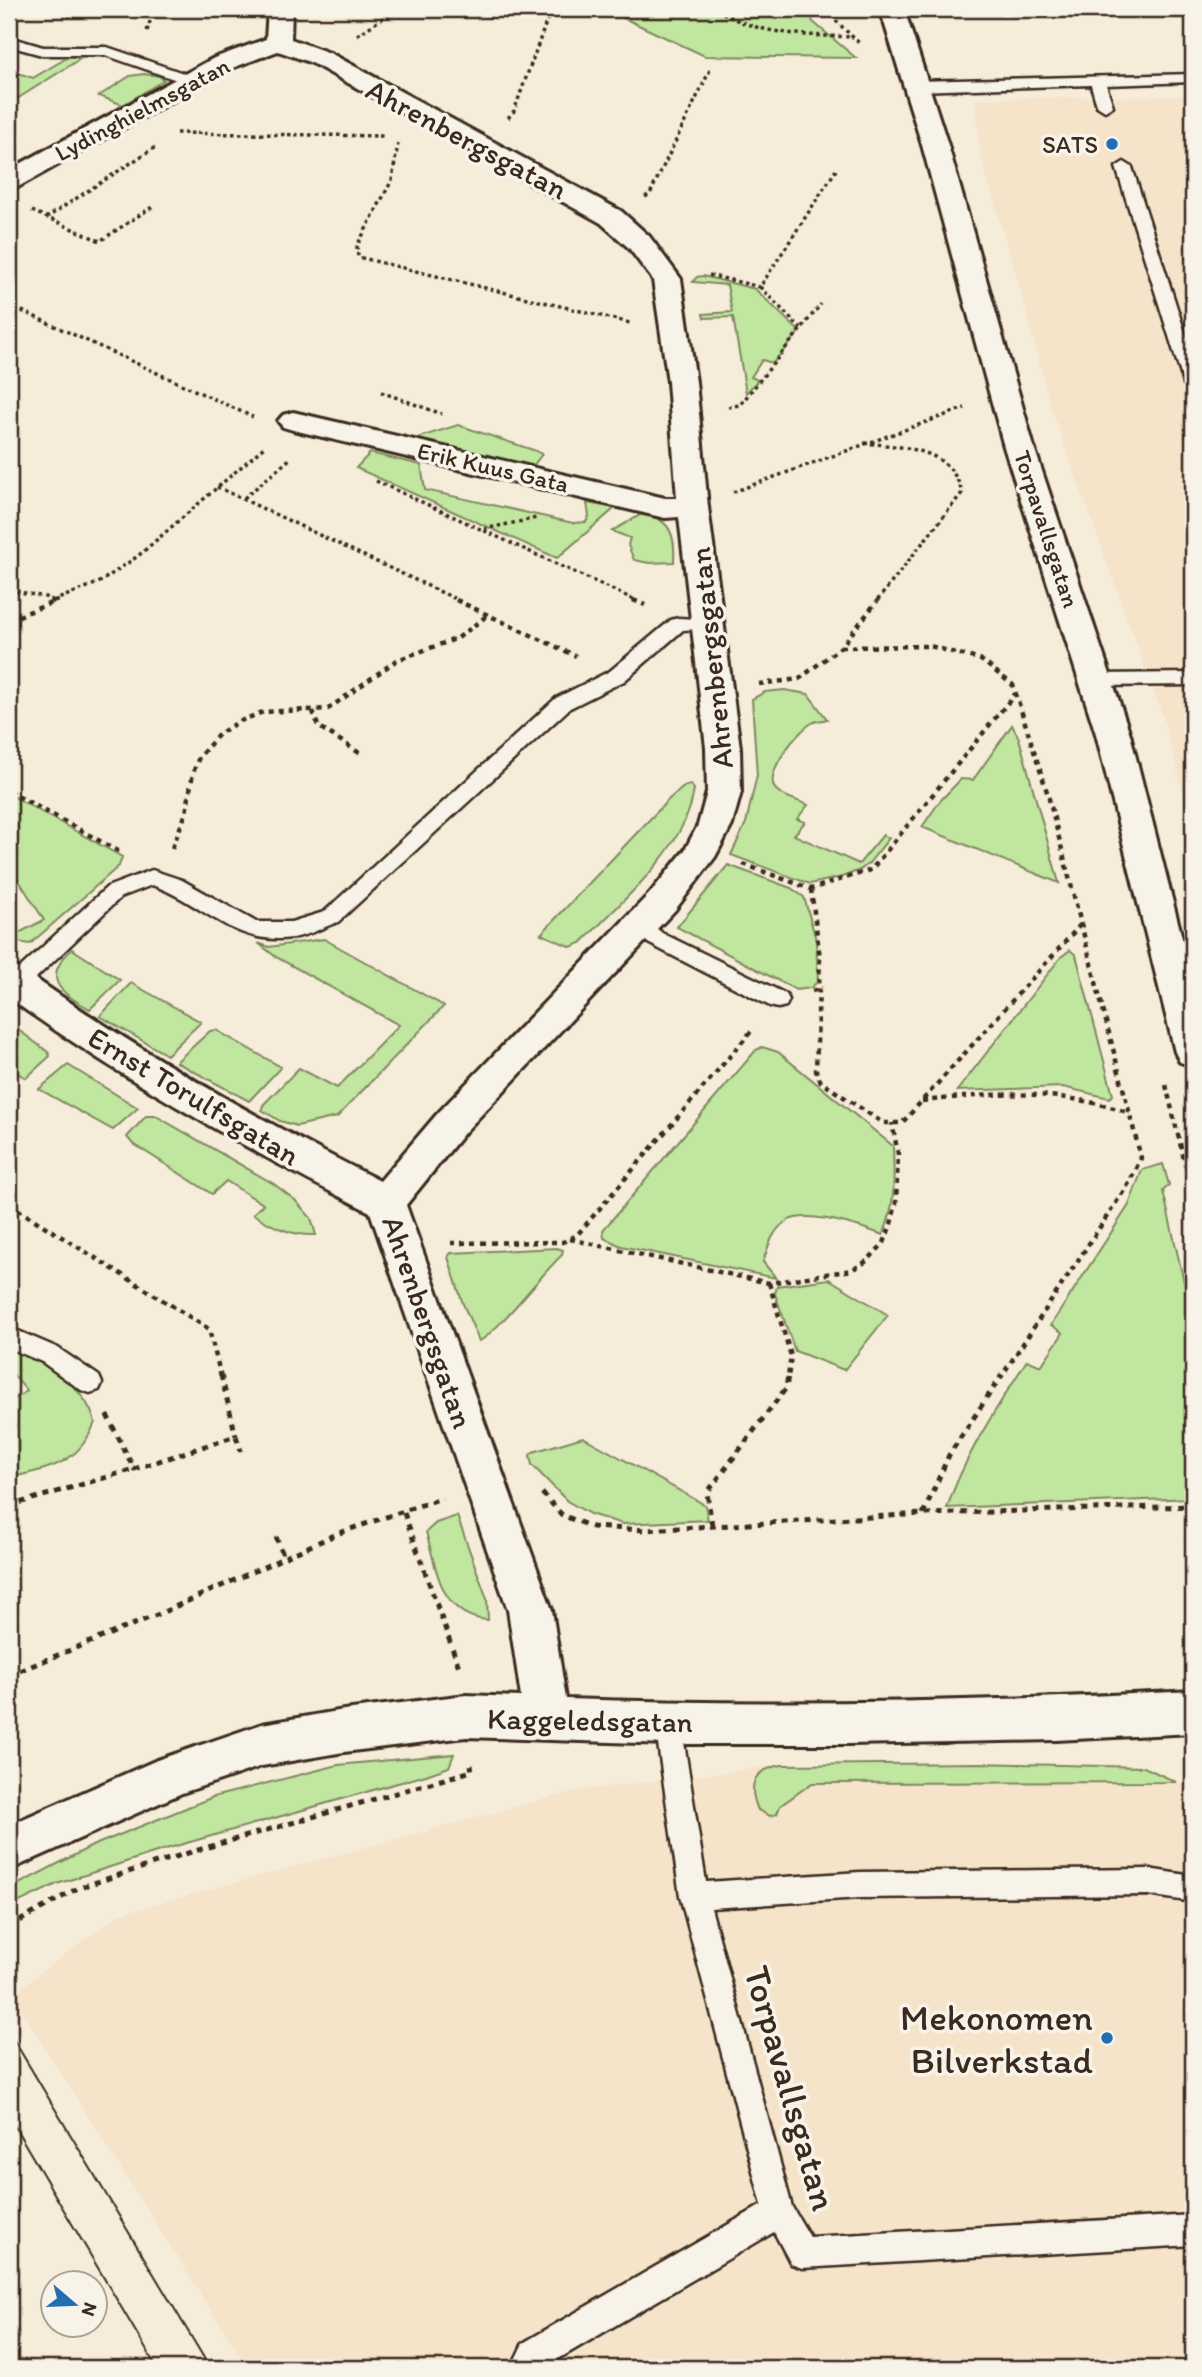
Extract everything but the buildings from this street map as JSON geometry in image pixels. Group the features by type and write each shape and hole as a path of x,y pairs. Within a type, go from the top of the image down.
{"street":[{"path":"278,43 280,9"},
{"name":"Torpavallsgatan","path":"892,9 917,86 1019,446 1113,734 1193,1052"},
{"name":"Lydinghielmsgatan","path":"9,181 223,63 278,43"},
{"name":"Ahrenbergsgatan","path":"278,43 321,58 611,217 639,242 667,279 676,334 693,507 693,624 715,689 723,748 724,792 715,825 698,857 641,926 451,1123 386,1202 530,1610 547,1718"},
{"name":"Erik Kuus Gata","path":"288,426 665,508 693,507"},
{"name":"Ernst Torulfsgatan","path":"11,984 174,1090 292,1155 386,1202"},
{"name":"Kaggeledsgatan","path":"9,1848 173,1775 262,1745 344,1731 466,1716 668,1723 1056,1719 1193,1712"}],"lane":[{"path":"9,41 42,51 107,51 193,81"},
{"path":"917,86 1193,78"},
{"path":"1097,81 1105,106"},
{"path":"1124,167 1193,384"},
{"path":"11,984 114,892 152,877 175,886 252,930 292,930 331,916 563,703 617,676 693,624"},
{"path":"1097,680 1193,679"},
{"path":"641,926 655,938 778,1000"},
{"path":"9,1337 50,1355 90,1383"},
{"name":"Torpavallsgatan","path":"668,1723 694,1896 779,2211 802,2253 1193,2230"},
{"path":"694,1896 874,1885 1148,1882 1193,1889"},
{"path":"526,2368 534,2354 779,2211"}],"path":[{"path":"145,39 154,9"},
{"path":"480,147 514,111 551,9"},
{"path":"716,9 756,27 802,34 853,37"},
{"path":"837,22 845,20"},
{"path":"611,217 650,194 710,70"},
{"path":"434,122 406,130 400,136 396,167 357,246 358,257 676,334"},
{"path":"46,218 177,133 400,136"},
{"path":"760,287 836,170"},
{"path":"21,207 100,242 152,207"},
{"path":"667,279 692,272 760,287 801,329"},
{"path":"685,416 740,405 821,304"},
{"path":"9,306 288,426 138,556 100,583 9,620"},
{"path":"693,507 966,408"},
{"path":"715,689 799,679 841,647 961,493 956,474 937,457 909,449 864,443"},
{"path":"244,498 293,456"},
{"path":"375,480 668,615 693,624"},
{"path":"217,487 617,676"},
{"path":"9,590 45,597 55,603"},
{"path":"9,791 122,853 152,877 170,852 186,813 193,773 199,757 219,734 238,722 263,712 328,709 397,660 458,638 489,614"},
{"path":"841,647 930,646 981,660 1013,685 1048,795 1141,1158 1129,1183 949,1455 923,1514"},
{"path":"737,862 811,889 871,870 1016,694"},
{"path":"313,711 318,726 361,754"},
{"path":"811,889 818,923 822,988 816,1071 821,1082 883,1123 902,1123 1082,923"},
{"path":"438,1243 563,1242 577,1235 778,1000 822,988"},
{"path":"920,1101 1037,1091 1098,1101 1131,1114"},
{"path":"569,1239 769,1283 852,1270 867,1261 884,1243 896,1204 898,1154 892,1123"},
{"path":"9,1204 209,1329 241,1451"},
{"path":"712,1525 707,1493 786,1388 791,1356 769,1283"},
{"path":"90,1383 134,1469"},
{"path":"9,1506 236,1436"},
{"path":"9,1675 159,1614 339,1533 404,1513 484,1482"},
{"path":"541,1491 562,1515 592,1527 645,1530 923,1514 1193,1506"},
{"path":"276,1536 284,1556"}],"shaded area":[{"path":"1193,96 1193,831 1164,720 1050,405 1023,298 981,157 975,99"},
{"path":"979,1763 1144,1767 1193,1788 1193,2368 248,2368 11,1995 119,1914 575,1791 782,1765"}],"green space":[{"path":"604,9 809,9 813,22 856,58 705,56"},
{"path":"70,56 80,59 9,104 9,70 33,78"},
{"path":"130,76 159,76 164,80 123,105 99,96"},
{"path":"703,276 755,289 798,330 797,335 773,363 762,360 751,377 758,380 746,393 733,317 704,318 703,314 732,312 727,285 693,282 697,277"},
{"path":"458,425 542,454 533,466 414,439"},
{"path":"370,453 421,465 425,490 573,523 586,522 589,516 587,503 615,508 557,558 356,468"},
{"path":"642,514 659,519 669,529 674,544 674,562 649,563 634,560 628,545 630,538 612,531"},
{"path":"784,690 808,694 827,719 812,723 799,734 775,771 774,787 785,796 808,805 797,819 805,822 794,835 859,864 883,835 889,838 869,863 842,877 810,884 731,855 746,823 757,775 752,699 765,692"},
{"path":"1012,725 1019,738 1059,883 922,827 940,801 961,779 973,780"},
{"path":"691,785 694,789 689,811 679,832 650,873 615,910 581,943 571,947 541,934 669,799 685,786"},
{"path":"9,794 122,857 119,866 30,944 10,941 11,937 44,920 9,865"},
{"path":"728,865 791,888 804,897 816,940 818,981 811,988 796,990 677,927"},
{"path":"324,939 444,1006 337,1117 297,1126 280,1121 262,1110 263,1105 299,1068 337,1088 399,1025 276,957 258,943 269,947"},
{"path":"72,949 120,980 90,1009 70,997 58,984 57,968"},
{"path":"1070,950 1076,955 1113,1095 1109,1098 1063,1087 957,1091 1061,957"},
{"path":"131,983 201,1022 167,1055 100,1016"},
{"path":"9,1023 50,1056 26,1078 9,1068"},
{"path":"216,1030 281,1067 249,1101 176,1062 210,1031"},
{"path":"762,1047 778,1052 893,1146 892,1203 883,1235 821,1218 796,1218 787,1221 774,1234 763,1262 776,1278 621,1246 604,1238 603,1230 756,1050"},
{"path":"68,1065 138,1108 113,1130 39,1089"},
{"path":"146,1116 156,1116 274,1184 295,1200 311,1218 316,1235 283,1230 268,1223 253,1214 263,1204 226,1181 212,1194 132,1143 127,1137"},
{"path":"1163,1164 1169,1185 1163,1191 1193,1321 1193,1498 947,1508 972,1450 1027,1360 1041,1366 1063,1333 1051,1325 1129,1205 1142,1170"},
{"path":"557,1248 563,1250 562,1255 496,1328 479,1341 463,1304 448,1257 451,1253"},
{"path":"829,1279 888,1315 844,1370 795,1351 775,1294 777,1286"},
{"path":"9,1349 36,1358 61,1375 83,1397 95,1422 88,1436 71,1456 50,1467 9,1478 9,1402 27,1391 9,1370"},
{"path":"583,1437 705,1505 708,1520 623,1524 590,1514 567,1501 532,1465 530,1455"},
{"path":"457,1516 487,1599 488,1620 472,1617 450,1601 438,1575 426,1532 436,1523"},
{"path":"454,1754 449,1767 426,1775 169,1848 57,1884 9,1907 9,1889 92,1846 213,1797 338,1765"},
{"path":"979,1763 1144,1767 1176,1782 812,1783 780,1806 777,1814 770,1816 758,1810 753,1793 755,1780 764,1770 782,1765"}],"tram line":[{"path":"9,2032 210,2368"},
{"path":"9,2117 157,2368"}],"place":[{"name":"SATS","path":"1112,144"},
{"name":"Mekonomen Bilverkstad","path":"1107,2038"}]}
